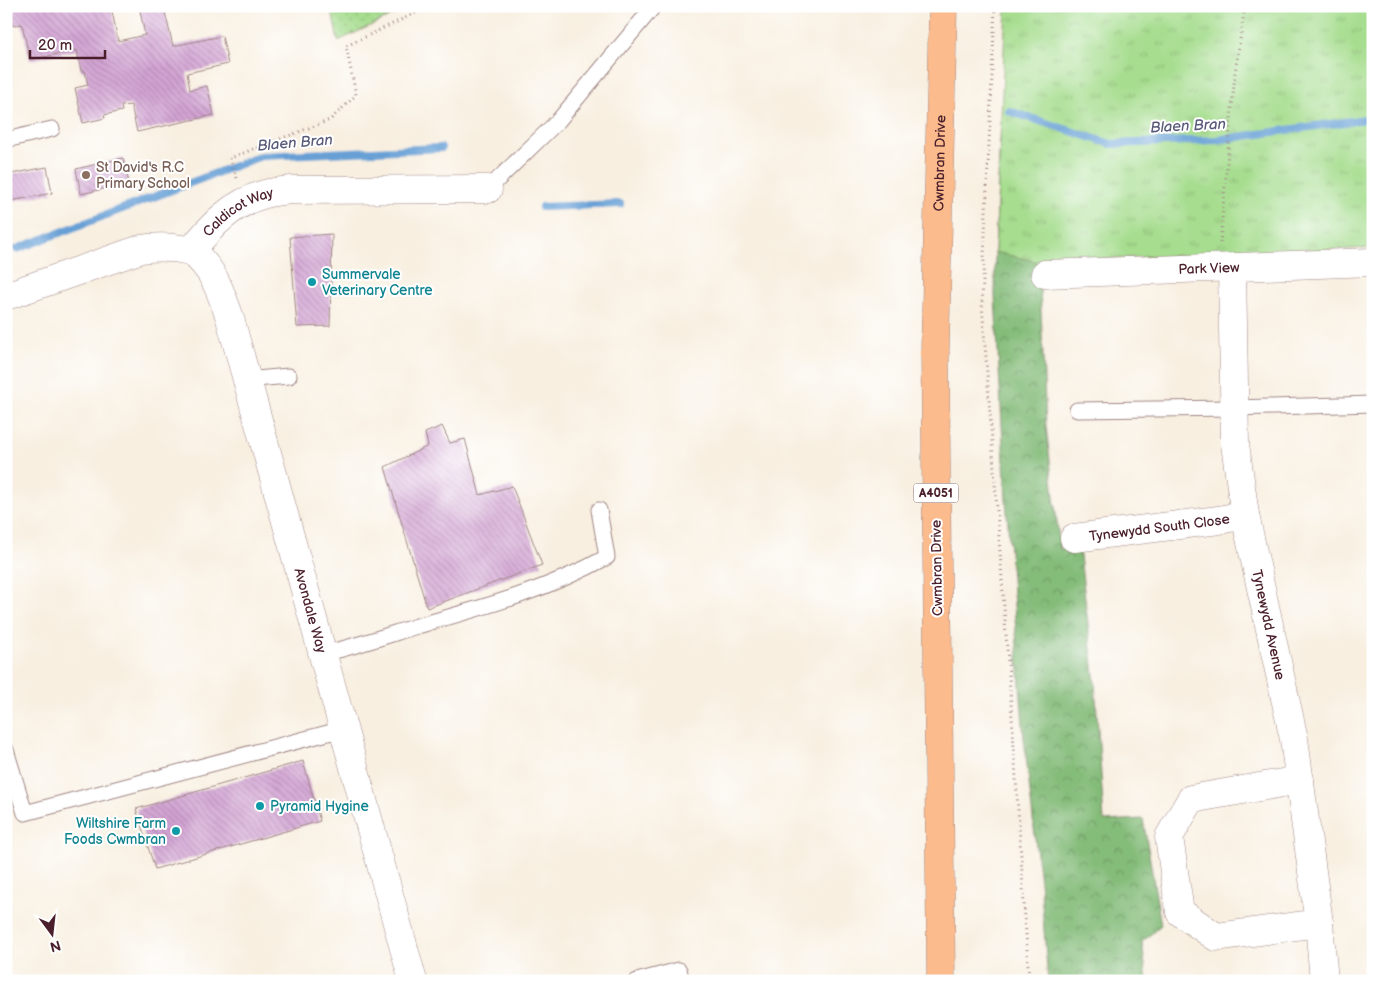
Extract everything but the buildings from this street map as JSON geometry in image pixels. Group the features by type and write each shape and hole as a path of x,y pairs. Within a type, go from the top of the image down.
{"main road":[{"name":"Cwmbran Drive","path":"941,981 935,350 943,6"}],"street":[{"name":"Caldicot Way","path":"6,296 141,249 156,246 191,251 224,214 241,203 266,193 292,190 488,189"},
{"name":"Avondale Way","path":"191,251 205,262 219,286 229,315 413,981"},
{"name":"Park View","path":"1045,274 1373,262"},
{"name":"Tynewydd Avenue","path":"1224,268 1234,408 1234,444 1245,515 1292,730 1319,923 1324,981"},
{"name":"Tynewydd South Close","path":"1074,538 1245,515"},
{"path":"1300,780 1191,799 1169,837 1180,912 1216,937 1319,923"}],"lane":[{"path":"488,189 558,121 654,6"},
{"path":"6,140 52,129"},
{"path":"246,380 289,376"},
{"path":"1077,410 1373,404"},
{"path":"322,654 349,648 463,613 584,570 607,557 599,510"},
{"path":"6,750 25,813 343,729"},
{"path":"637,981 679,970 682,981"}],"path":[{"path":"239,183 230,158 330,120 356,95 346,46 430,6"},
{"path":"995,6 982,303 1029,981"},
{"path":"1224,268 1227,151 1235,73 1245,6"}],"green space":[{"path":"331,6 412,6 338,41"},
{"path":"1006,6 1373,6 1373,248 1039,262 995,252"},
{"path":"1000,136 1028,152 1039,264 1046,426 1060,549 1079,548 1095,683 1104,821 1143,819 1161,925 1142,942 1147,981 1048,981 1041,891 1024,738 1006,499 995,296"}],"waterway":[{"name":"Blaen Bran","path":"1009,111 1111,144 1216,140 1373,118"},
{"name":"Blaen Bran","path":"17,249 261,156 441,148"},
{"name":"Blaen Bran","path":"542,207 620,204"}],"place":[{"name":"St David's R.C Primary School","path":"86,175"},
{"name":"Summervale Veterinary Centre","path":"312,282"},
{"name":"Pyramid Hygine","path":"260,806"},
{"name":"Wiltshire Farm Foods Cwmbran","path":"176,831"}]}
